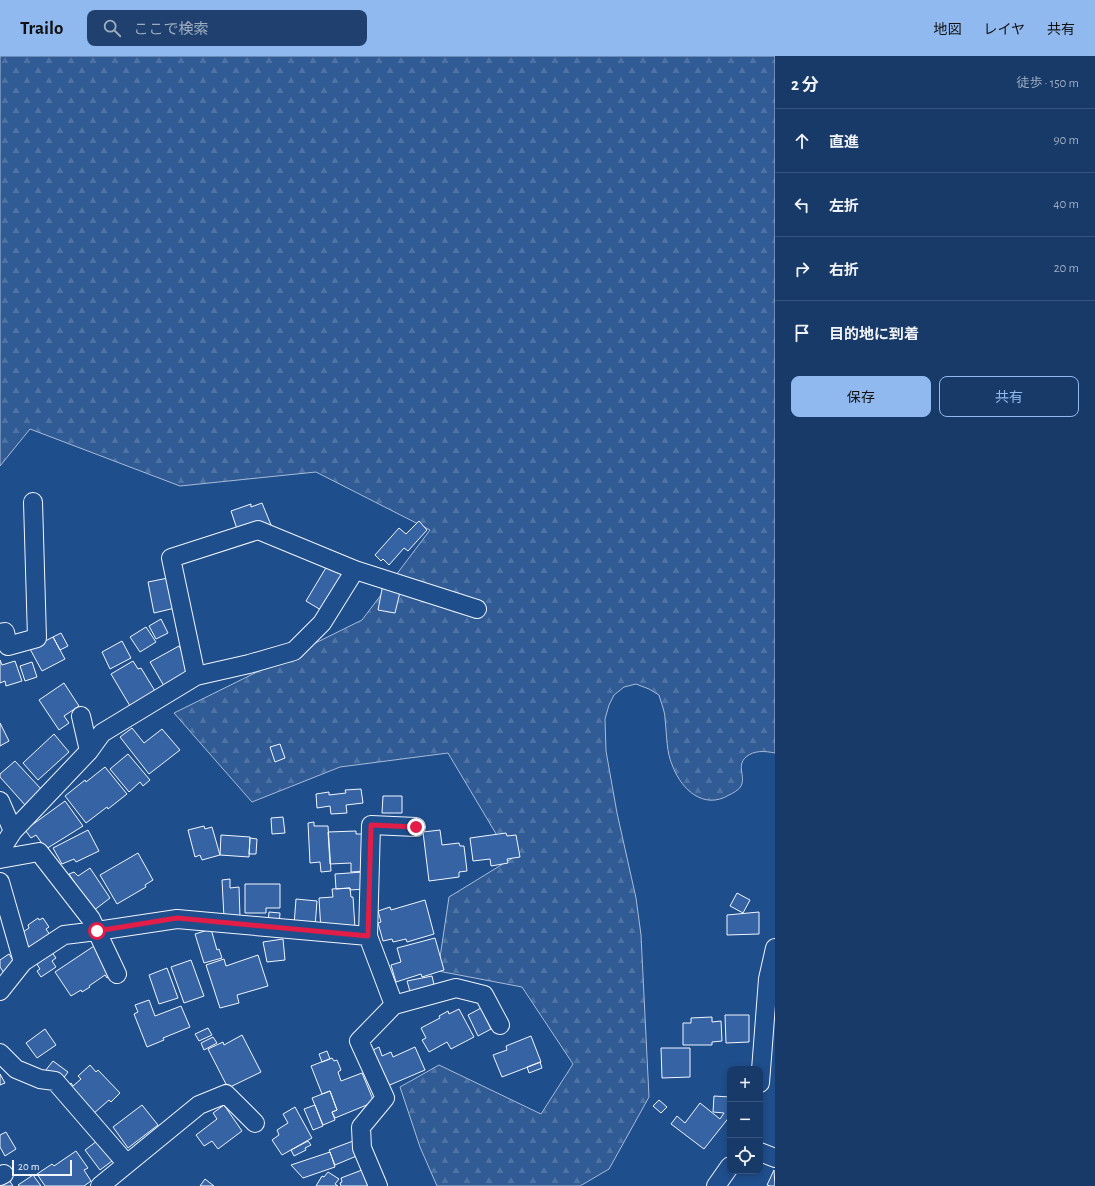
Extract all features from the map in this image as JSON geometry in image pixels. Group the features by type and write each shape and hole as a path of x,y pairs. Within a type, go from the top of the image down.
{"street":[{"path":"0,633 5,632 8,646 37,638 32,502"},
{"path":"196,676 171,558 258,530 355,570 477,609"},
{"path":"0,851 13,831 89,751 102,733 196,676 249,664 294,651 322,623 355,570"},
{"path":"81,716 89,751"},
{"path":"0,801 13,831"},
{"path":"394,1005 368,936 371,825 416,827"},
{"path":"0,860 38,852 91,918 117,974"},
{"path":"0,882 22,962"},
{"path":"0,991 22,962 64,935 177,918 368,936"},
{"path":"761,1066 768,979 775,948"},
{"path":"378,1186 362,1148 361,1127 385,1098 359,1041 394,1005 456,988 484,994 500,1025"},
{"path":"0,1053 16,1069 40,1079 55,1081 127,1164"},
{"path":"100,1186 199,1105 226,1094 254,1123"},
{"path":"763,1153 775,1158"},
{"path":"716,1186 727,1170"}],"green space":[{"path":"0,56 775,56 775,753 752,753 743,760 741,767 742,782 739,789 720,799 703,799 688,790 682,783 673,767 668,749 664,713 659,695 636,684 624,687 614,695 609,705 605,719 606,751 617,813 636,898 641,935 649,1097 609,1169 580,1186 437,1186 420,1147 400,1087 439,1065 541,1114 573,1064 522,987 438,971 449,897 511,859 448,753 340,767 252,802 174,713 362,620 430,530 316,472 180,486 30,429 0,466"}],"building":[{"path":"262,503 271,525 260,529 238,532 231,511 251,504 251,507"},
{"path":"419,521 427,530 408,551 404,548 389,565 383,559 381,561 375,555 399,528 406,534"},
{"path":"327,566 342,575 321,610 306,601"},
{"path":"168,578 175,608 154,613 148,582"},
{"path":"383,584 401,588 395,613 378,610"},
{"path":"161,619 168,633 156,639 149,626"},
{"path":"146,627 156,642 140,652 130,637"},
{"path":"61,633 68,646 60,650 53,637"},
{"path":"53,637 65,659 42,671 30,649"},
{"path":"122,641 131,658 110,669 102,652"},
{"path":"179,646 187,660 184,662 189,672 164,686 150,662"},
{"path":"0,660 2,665 15,661 22,681 6,686 5,681 0,683"},
{"path":"133,661 138,669 141,668 155,691 130,706 111,674"},
{"path":"32,662 37,677 25,681 20,666"},
{"path":"64,683 79,706 64,716 69,723 59,730 39,700"},
{"path":"0,723 9,741 0,746"},
{"path":"132,728 144,743 162,729 180,750 149,774 120,737"},
{"path":"54,734 69,752 38,780 23,763"},
{"path":"280,744 285,758 275,762 270,747"},
{"path":"128,754 150,780 143,786 140,782 129,792 110,769"},
{"path":"15,761 42,790 25,805 0,777 0,774"},
{"path":"105,767 127,794 108,809 107,807 86,823 65,796 85,780 86,782"},
{"path":"361,789 363,803 346,805 347,813 331,814 330,806 317,808 316,794 329,792 329,795 346,793 345,790"},
{"path":"383,796 402,796 402,813 382,813"},
{"path":"65,801 83,826 46,849 36,835 31,838 25,830"},
{"path":"283,817 285,833 272,834 271,818"},
{"path":"314,822 314,826 328,826 331,871 321,872 320,862 310,863 308,823"},
{"path":"204,826 205,829 212,827 220,855 202,860 200,855 195,857 188,830"},
{"path":"88,830 99,851 76,862 74,859 62,864 53,848"},
{"path":"440,830 442,845 459,843 460,846 464,846 467,871 459,872 459,877 429,881 423,832"},
{"path":"356,831 356,834 362,834 365,871 351,872 351,863 330,864 328,832"},
{"path":"506,833 507,836 516,835 520,857 507,859 508,863 491,866 490,859 473,861 470,838"},
{"path":"221,835 250,837 249,857 220,855"},
{"path":"250,838 257,839 256,854 249,854"},
{"path":"138,853 153,880 145,885 146,887 117,904 100,875"},
{"path":"90,868 110,898 93,911 69,874 74,872 78,876"},
{"path":"363,872 365,889 336,889 335,874"},
{"path":"230,879 230,888 239,887 240,917 224,918 222,880"},
{"path":"245,884 280,884 280,908 266,908 266,913 245,913"},
{"path":"350,888 351,897 353,897 355,928 321,931 319,898 333,897 332,889"},
{"path":"737,893 750,900 743,913 730,906"},
{"path":"296,899 317,901 315,927 294,925"},
{"path":"425,900 434,934 407,942 406,939 393,942 392,939 383,941 378,923 381,922 378,911 390,907 391,910"},
{"path":"269,912 280,913 279,925 268,924"},
{"path":"759,912 759,934 727,935 727,915"},
{"path":"38,918 39,920 43,918 49,927 46,929 52,938 31,951 20,934 29,928 28,925"},
{"path":"211,929 217,950 219,949 222,958 204,963 195,934"},
{"path":"435,938 444,970 422,977 421,974 396,982 391,965 401,962 397,948"},
{"path":"283,939 285,960 267,962 263,942"},
{"path":"94,946 113,974 107,978 105,975 82,992 81,990 71,996 55,972"},
{"path":"51,951 56,958 52,961 56,967 41,977 37,971 40,969 35,961"},
{"path":"9,954 17,966 4,973 0,967 0,960"},
{"path":"258,955 268,986 237,995 239,1003 220,1008 206,965 224,959 226,966"},
{"path":"191,960 204,996 184,1003 171,967"},
{"path":"167,968 178,998 159,1004 149,975"},
{"path":"432,976 435,989 411,995 407,981"},
{"path":"149,1000 155,1016 181,1006 190,1027 163,1038 164,1040 147,1047 134,1014 138,1012 135,1005"},
{"path":"481,1008 491,1029 478,1036 468,1015"},
{"path":"459,1009 474,1037 451,1049 447,1042 429,1052 422,1040 426,1038 421,1028 440,1018 439,1016 448,1011 449,1014"},
{"path":"725,1015 749,1015 749,1042 726,1043"},
{"path":"712,1017 712,1022 721,1021 722,1041 712,1042 712,1045 683,1045 683,1023 691,1023 691,1018"},
{"path":"208,1028 212,1035 199,1041 195,1034"},
{"path":"45,1029 56,1045 37,1058 26,1043"},
{"path":"242,1035 261,1072 228,1088 208,1049 223,1042 224,1045"},
{"path":"531,1036 541,1062 502,1077 493,1055 507,1050 506,1046"},
{"path":"213,1037 217,1043 204,1050 201,1043"},
{"path":"379,1047 382,1056 391,1052 393,1057 415,1047 425,1070 385,1087 369,1052"},
{"path":"661,1048 690,1048 690,1077 662,1078"},
{"path":"327,1051 330,1059 322,1062 319,1054"},
{"path":"332,1058 334,1061 337,1060 341,1070 338,1072 341,1081 362,1073 374,1102 335,1118 332,1112 337,1110 330,1091 322,1094 311,1066"},
{"path":"53,1061 68,1072 60,1083 45,1071"},
{"path":"540,1062 542,1068 529,1073 527,1067"},
{"path":"90,1065 96,1072 98,1070 120,1093 111,1102 109,1100 93,1114 67,1087 71,1083 73,1086 81,1079 78,1076"},
{"path":"0,1074 5,1083 0,1085"},
{"path":"330,1091 337,1110 332,1112 335,1120 323,1125 312,1098"},
{"path":"714,1096 727,1097 727,1120 704,1149 671,1124 677,1116 685,1123 700,1103 720,1119 724,1113 713,1112"},
{"path":"659,1100 667,1107 661,1113 653,1106"},
{"path":"142,1105 158,1125 128,1148 113,1127"},
{"path":"224,1105 242,1131 218,1149 212,1141 204,1146 196,1135 217,1119 213,1113"},
{"path":"315,1105 323,1126 313,1130 304,1109"},
{"path":"295,1107 312,1138 282,1155 272,1140 279,1135 277,1130 288,1123 283,1114"},
{"path":"6,1132 16,1149 5,1156 0,1147 0,1135"},
{"path":"97,1141 112,1161 100,1170 85,1150"},
{"path":"308,1141 311,1145 305,1148 306,1150 294,1156 291,1150"},
{"path":"353,1141 359,1155 335,1165 329,1150"},
{"path":"76,1151 88,1168 84,1170 91,1181 84,1186 45,1186 37,1174 52,1164 54,1166"},
{"path":"330,1152 335,1167 303,1178 291,1165"},
{"path":"362,1170 368,1186 341,1186 341,1178"},
{"path":"774,1170 775,1186 767,1185"},
{"path":"328,1172 339,1179 335,1184 338,1186 316,1186 322,1176 324,1177"},
{"path":"33,1175 41,1186 18,1185"},
{"path":"205,1179 214,1186 200,1186"},
{"path":"9,1180 13,1186 2,1186 1,1184"}],"route":[{"path":"97,931 177,918 368,936 371,825 416,827"}]}
